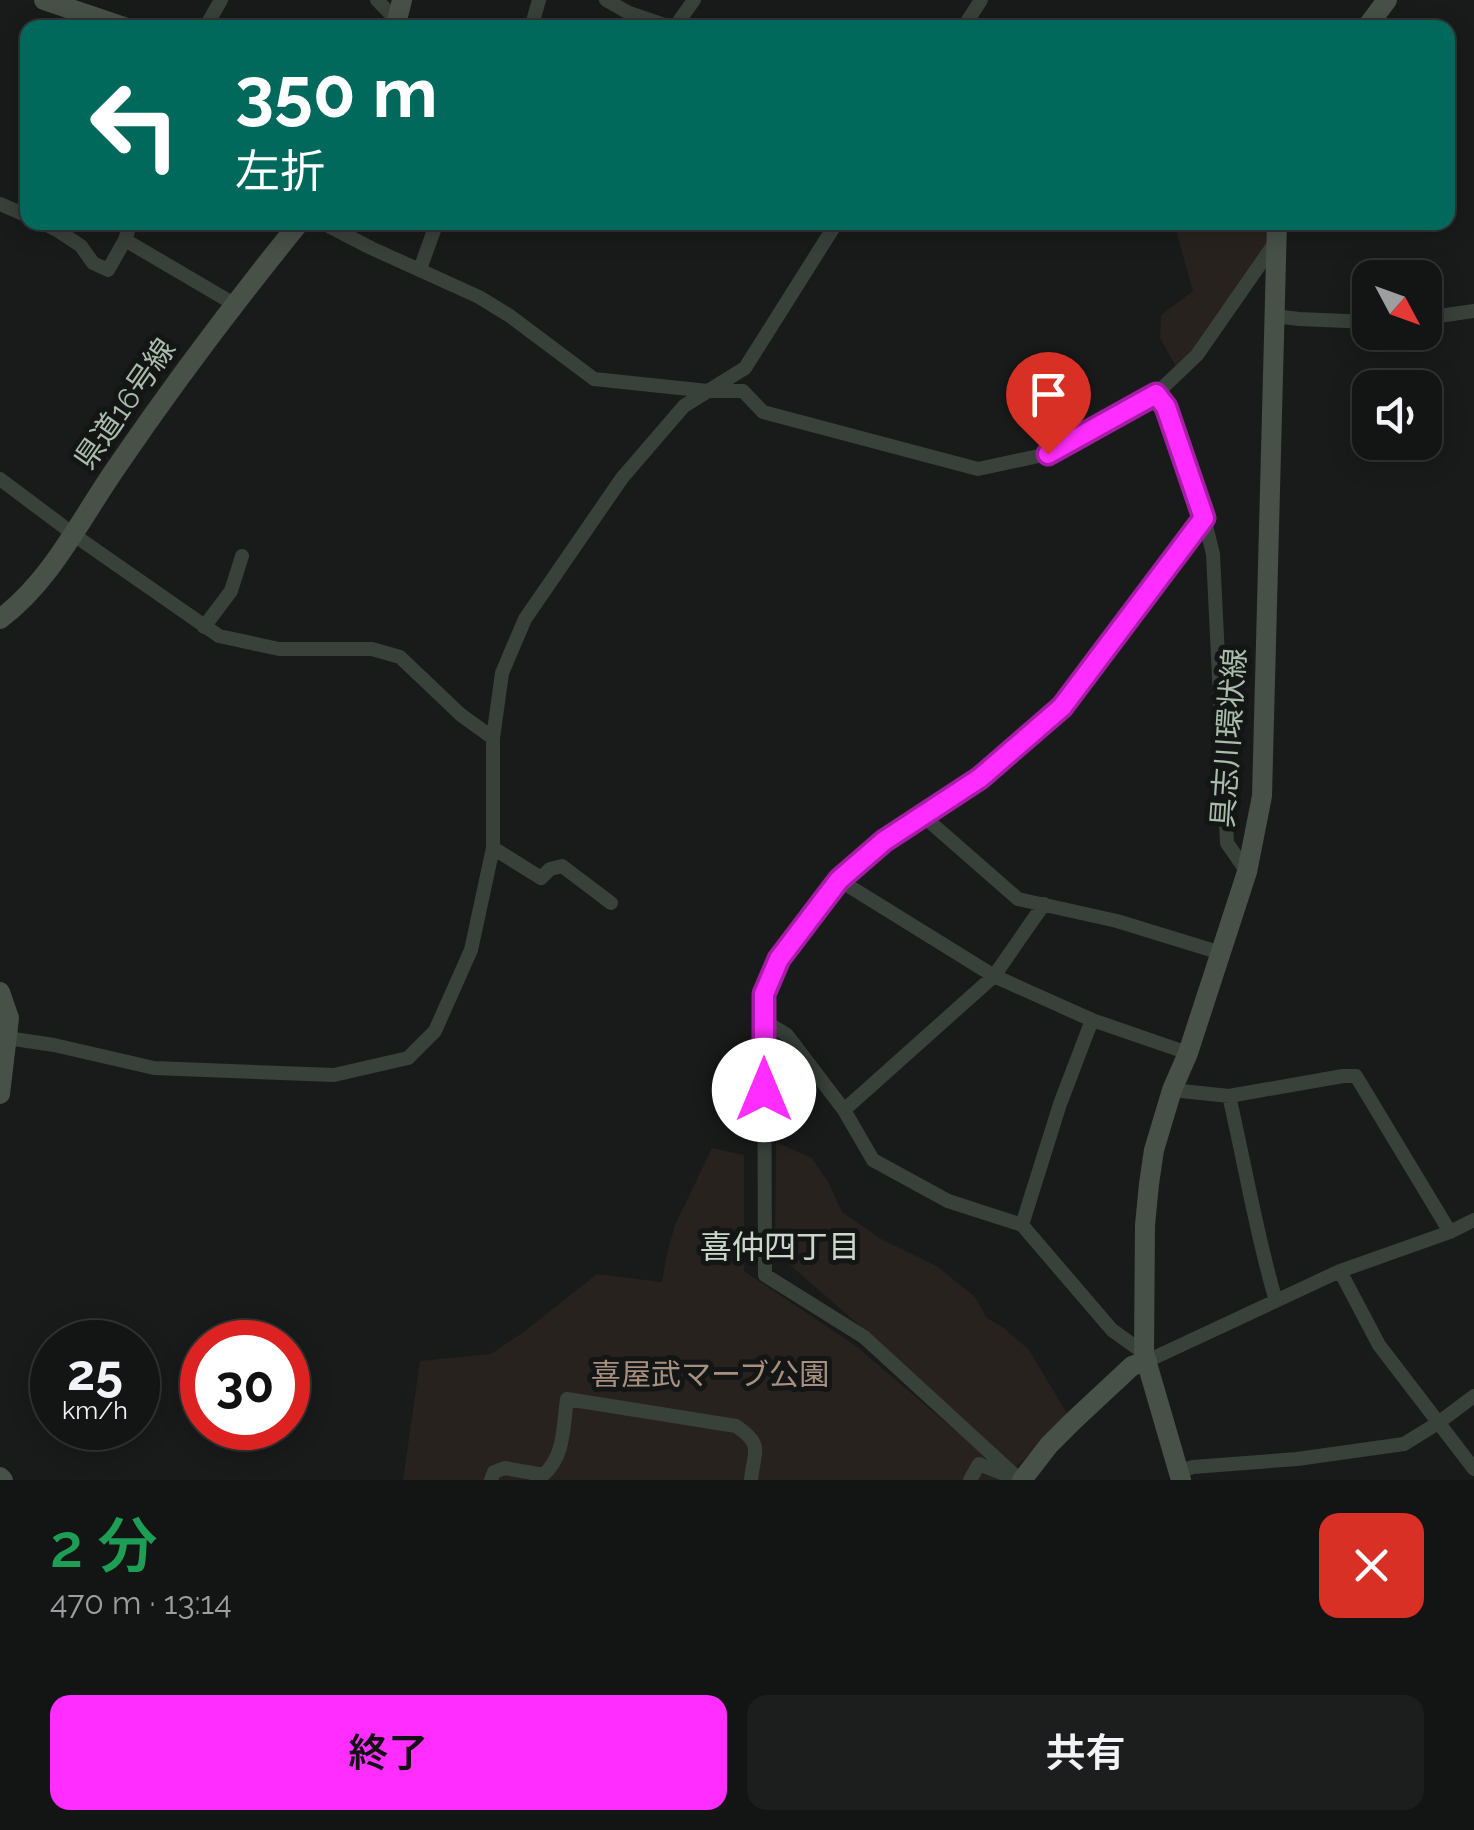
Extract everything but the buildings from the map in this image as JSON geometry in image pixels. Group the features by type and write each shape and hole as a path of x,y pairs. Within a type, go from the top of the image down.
{"main road":[{"path":"44,0 104,20"},
{"name":"県道16号線","path":"0,619 38,584 124,455 234,304 294,230"},
{"name":"具志川環状線","path":"1179,1476 1146,1357 1144,1253 1148,1184 1172,1090 1188,1053 1247,872 1262,796 1277,231"},
{"path":"0,992 8,1018 0,1094"},
{"path":"1021,1480 1072,1422 1146,1357"}],"street":[{"path":"377,0 394,20"},
{"path":"606,0 650,20"},
{"path":"58,230 81,246 93,263 108,270 129,230"},
{"path":"336,230 479,297 594,379 708,391 743,390 763,412 978,470 1048,454 1156,394 1197,355 1277,231"},
{"path":"420,269 434,230"},
{"path":"6,1038 154,1068 334,1075 408,1058 435,1031 471,950 492,848 493,738 502,673 526,619 622,478 684,406 745,368 832,230"},
{"path":"125,240 234,304"},
{"path":"1442,316 1474,311"},
{"path":"1275,316 1352,321"},
{"path":"1156,394 1166,407 1213,554 1227,843 1247,872"},
{"path":"0,479 83,542 220,636 280,649 372,649 400,657 461,715 493,738"},
{"path":"1021,1480 864,1338 765,1275 764,994 779,959 839,880 884,841 980,778 1062,707 1204,518"},
{"path":"204,627 230,591 242,556"},
{"path":"922,815 1018,899 1117,921 1221,953"},
{"path":"492,848 541,878 550,869 562,866 611,903"},
{"path":"839,880 994,976 1092,1020 1188,1053"},
{"path":"844,1110 994,976 1044,904"},
{"path":"1022,1225 1060,1104 1092,1020"},
{"path":"764,1021 786,1035 844,1110 873,1160 948,1200 1022,1225 1112,1330 1146,1357 1340,1271 1474,1220"},
{"path":"1172,1090 1229,1096 1356,1076 1450,1232"},
{"path":"1229,1096 1260,1245 1276,1301"},
{"path":"1340,1271 1379,1344 1474,1469"},
{"path":"1179,1476 1193,1467 1297,1459 1404,1444 1474,1396"},
{"path":"492,1480 494,1472 505,1468 542,1475 551,1468 561,1450 567,1399 736,1426 755,1442 751,1480"},
{"path":"970,1480 978,1464 1021,1480"}],"green space":[{"path":"1176,230 1276,230 1179,372 1160,338 1161,315 1193,291"},
{"name":"喜屋武マーブ公園","path":"776,1142 812,1158 842,1212 881,1239 938,1267 975,1297 987,1318 1029,1350 1069,1417 1015,1468 775,1252"},
{"name":"喜屋武マーブ公園","path":"712,1148 744,1155 744,1271 856,1346 992,1462 1007,1480 403,1480 420,1361 491,1354 597,1274 662,1282 675,1225"}],"district":[{"name":"喜仲四丁目","path":"780,1247"}],"route":[{"path":"764,1090 764,994 779,959 839,880 884,841 980,778 1062,707 1204,518 1166,407 1156,394 1048,454"}]}
